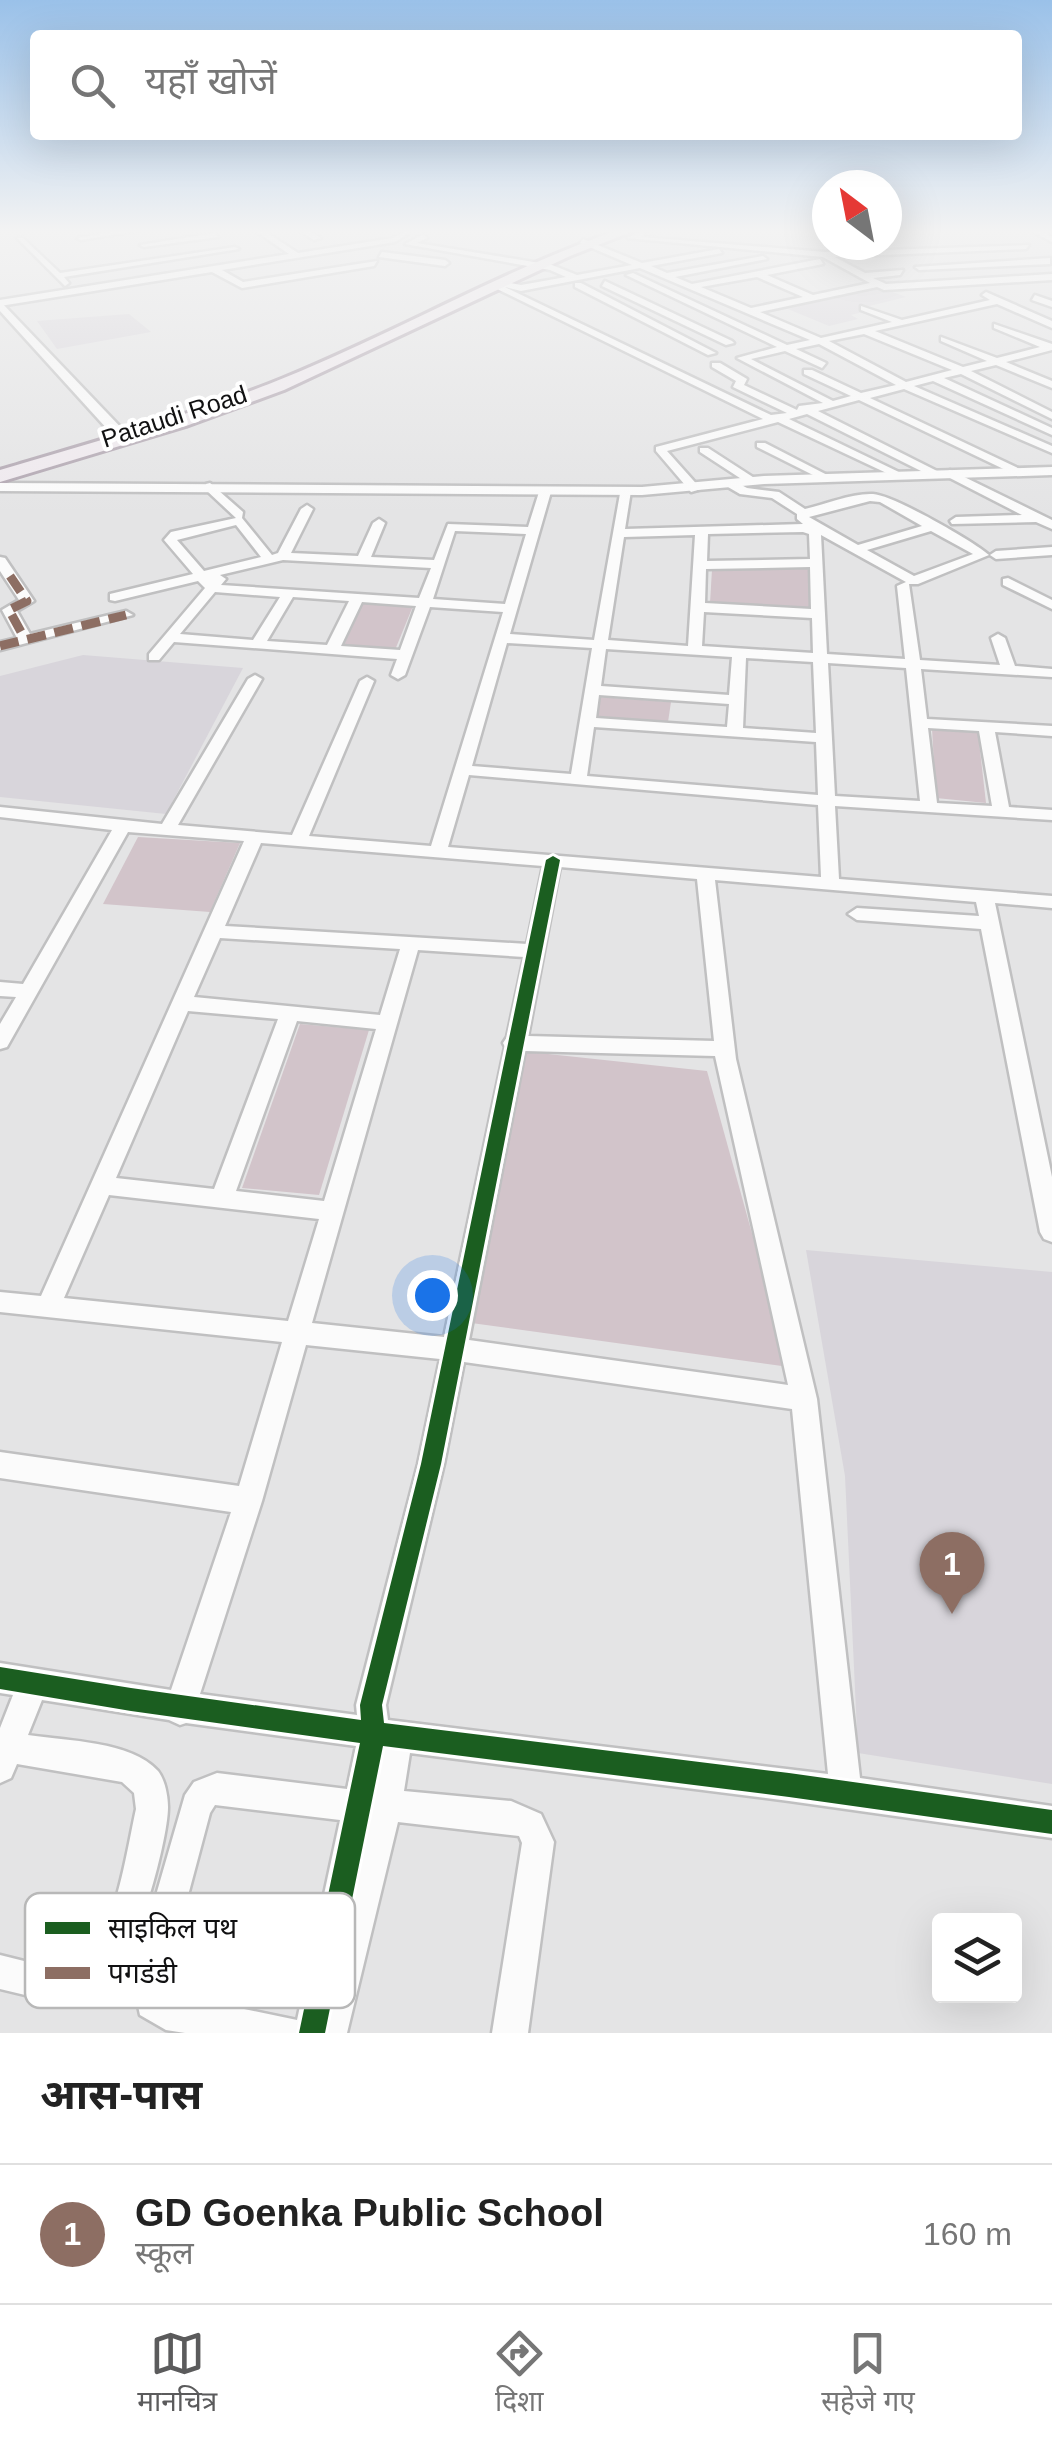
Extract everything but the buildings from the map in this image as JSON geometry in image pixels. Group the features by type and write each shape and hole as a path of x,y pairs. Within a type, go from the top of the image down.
{"main road":[{"path":"0,473 265,391 410,325"}],"street":[{"path":"20,325 121,436"},
{"path":"588,325 696,381 899,475"},
{"path":"653,325 744,382 737,385"},
{"path":"690,325 729,344"},
{"path":"739,325 822,365"},
{"path":"783,325 1052,450"},
{"path":"829,402 742,358 891,325"},
{"path":"886,339 948,325"},
{"path":"998,330 1051,347"},
{"path":"866,331 959,369 1052,416"},
{"path":"972,339 949,341 1052,386"},
{"path":"694,489 660,449 797,410 1051,347"},
{"path":"1028,352 1052,362"},
{"path":"808,372 1018,472"},
{"path":"931,376 1052,432"},
{"path":"696,381 721,378 1052,525"},
{"path":"761,445 827,478"},
{"path":"704,450 753,481"},
{"path":"0,487 625,491 694,489 753,481 1052,472"},
{"path":"732,484 744,491 774,494 803,514 876,498 984,554 913,581 802,519 803,514"},
{"path":"210,487 238,515"},
{"path":"578,779 625,491"},
{"path":"438,852 544,492"},
{"path":"276,558 307,509"},
{"path":"956,521 1038,518"},
{"path":"276,558 238,521 172,537 212,588 509,608"},
{"path":"363,560 379,523"},
{"path":"857,550 934,526"},
{"path":"618,533 810,529 814,532 824,738 831,801 830,884"},
{"path":"398,675 451,530 532,530"},
{"path":"695,650 702,530"},
{"path":"996,556 1052,551"},
{"path":"1026,553 1052,566"},
{"path":"115,597 276,558 439,564"},
{"path":"0,561 5,578 27,601 8,610 25,639"},
{"path":"700,566 816,563"},
{"path":"154,657 226,569"},
{"path":"1008,582 1052,605"},
{"path":"904,586 928,806"},
{"path":"1032,594 1052,587"},
{"path":"257,645 288,594"},
{"path":"332,650 357,598"},
{"path":"697,607 818,614"},
{"path":"0,646 126,615"},
{"path":"172,638 404,655"},
{"path":"501,638 1052,673"},
{"path":"998,638 1009,670"},
{"path":"735,732 739,653"},
{"path":"167,830 255,679"},
{"path":"298,840 367,682"},
{"path":"594,690 736,700"},
{"path":"588,722 824,738"},
{"path":"918,723 1052,732"},
{"path":"986,728 1001,812"},
{"path":"462,770 1052,816"},
{"path":"0,812 167,830 1052,902"},
{"path":"0,1042 124,826"},
{"path":"48,1307 254,837"},
{"path":"355,1896 385,1734 371,1704 431,1464 513,1043 554,860"},
{"path":"705,874 724,1049 804,1398 845,1789"},
{"path":"984,896 1052,1232"},
{"path":"856,914 989,923"},
{"path":"213,931 533,951"},
{"path":"180,1710 248,1502 329,1212 410,946"},
{"path":"0,989 29,991"},
{"path":"181,1003 386,1023"},
{"path":"222,1199 290,1014"},
{"path":"513,1043 724,1049"},
{"path":"100,1185 329,1212"},
{"path":"0,1302 454,1350 804,1398"},
{"path":"0,1465 248,1502"},
{"path":"0,1678 180,1710 845,1789 1052,1822"},
{"path":"33,1684 4,1757 129,1767 149,1785 152,1809 130,1893"},
{"path":"172,1893 196,1806 205,1793 218,1788 511,1817 530,1825 538,1842 510,2033"},
{"path":"349,1893 372,1806"},
{"path":"0,1972 25,1977"},
{"path":"160,2008 285,2033"},
{"path":"312,2033 319,2008"},
{"path":"329,2033 334,2008"}],"shaded area":[{"path":"40,325 142,325 151,332 57,349"},
{"path":"809,567 811,609 710,603 712,570"},
{"path":"363,603 413,606 395,650 343,647"},
{"path":"83,655 243,668 166,814 0,797 0,676"},
{"path":"599,697 671,702 668,722 595,716"},
{"path":"932,729 978,733 986,803 936,798"},
{"path":"138,837 240,843 210,912 103,904"},
{"path":"300,1024 369,1030 319,1195 242,1188"},
{"path":"520,1051 707,1071 789,1367 464,1322"},
{"path":"806,1250 1052,1272 1052,1784 858,1753 845,1476"}],"marked path":[{"path":"10,576 27,601 9,610 25,639"},
{"path":"0,646 126,615"}],"cycle path":[{"path":"341,1893 374,1733 371,1705 431,1464 553,860"},
{"path":"0,1678 262,1719 1052,1822"},
{"path":"312,2033 317,2008"}],"place":[{"name":"GD Goenka Public School","path":"952,1614"}]}
